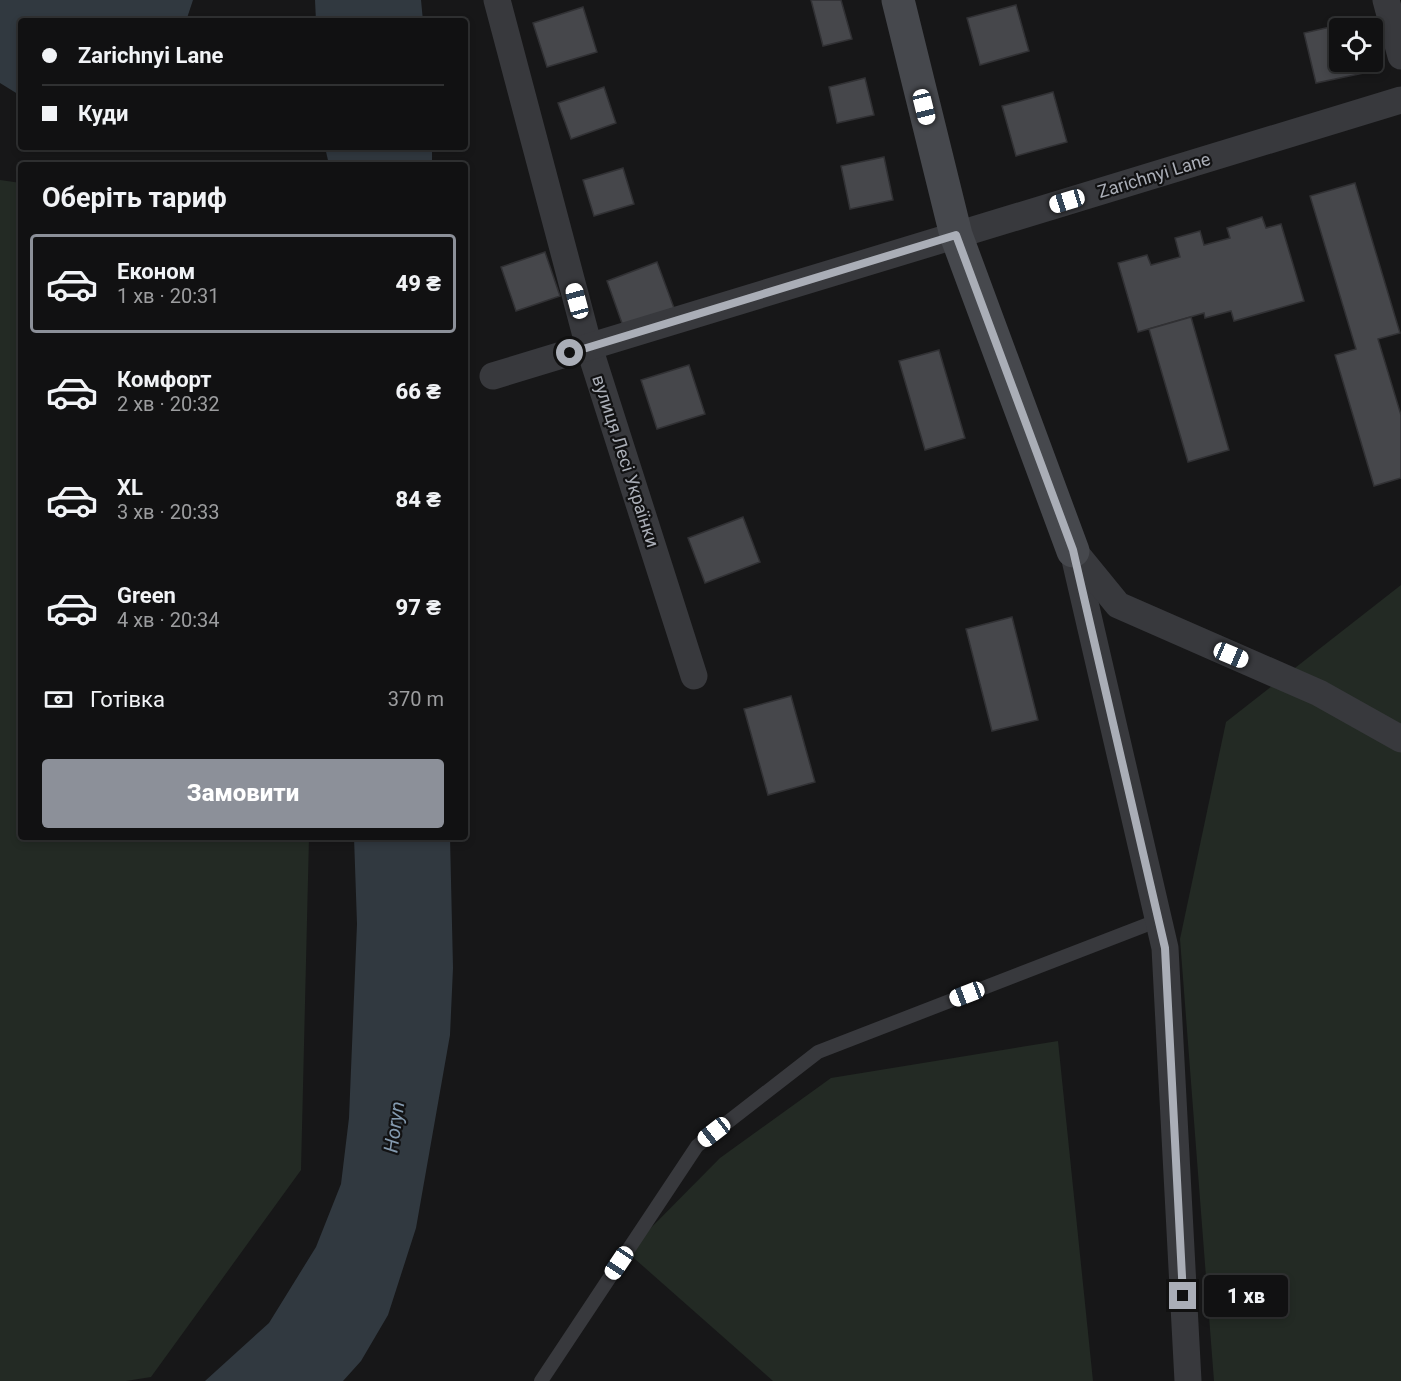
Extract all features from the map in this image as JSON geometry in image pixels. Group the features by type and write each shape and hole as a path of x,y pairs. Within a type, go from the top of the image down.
{"street":[{"name":"вулиця Лесі Українки","path":"497,0 589,347 694,676"},
{"path":"898,0 956,235 1073,550 1165,948 1188,1381"},
{"path":"1386,0 1401,56"},
{"name":"Zarichnyi Lane","path":"493,376 1401,100"},
{"path":"1073,550 1118,605 1319,693 1401,739"}],"lane":[{"path":"541,1381 697,1146 818,1052 1159,920"}],"shaded area":[{"path":"0,180 18,183 18,840 309,840 301,1170 151,1377 126,1381 0,1381"},
{"path":"1401,585 1401,1381 1214,1381 1180,939 1226,722"},
{"path":"1058,1041 1093,1381 773,1381 627,1252 720,1158 831,1078"}],"water":[{"path":"0,0 193,0 187,18 18,18 18,94 0,83"},
{"path":"315,0 421,0 423,18 316,18"},
{"path":"326,150 432,150 432,162 328,162"},
{"name":"Horyn","path":"354,840 450,840 453,968 450,1035 416,1228 388,1315 361,1361 343,1381 205,1381 269,1323 316,1247 341,1184 349,1118 357,924"}],"building":[{"path":"811,0 841,0 852,39 823,46"},
{"path":"1016,5 1029,51 980,65 967,18"},
{"path":"583,7 597,52 547,67 533,23"},
{"path":"1329,27 1329,72 1364,73 1316,83 1304,33"},
{"path":"865,78 874,115 837,123 829,87"},
{"path":"604,87 616,123 571,139 558,103"},
{"path":"1053,92 1067,142 1016,156 1002,106"},
{"path":"884,157 893,200 850,209 841,166"},
{"path":"623,168 634,204 594,216 583,180"},
{"path":"1355,183 1400,333 1378,339 1401,415 1401,478 1374,486 1335,355 1356,349 1310,196"},
{"path":"1262,217 1266,228 1281,224 1304,301 1234,321 1231,311 1205,318 1204,313 1138,332 1118,263 1147,255 1151,265 1180,257 1175,238 1200,231 1204,245 1230,238 1227,228"},
{"path":"545,252 560,296 516,311 501,267"},
{"path":"657,262 674,308 623,326 607,281"},
{"path":"1191,317 1229,450 1188,462 1149,329"},
{"path":"939,350 965,438 925,450 899,361"},
{"path":"689,365 705,414 657,429 641,380"},
{"path":"743,517 760,562 705,583 688,538"},
{"path":"1012,617 1038,720 992,731 966,629"},
{"path":"791,696 815,782 768,795 744,709"}],"route":[{"path":"570,353 956,235 1073,550 1165,948 1183,1296"}]}
